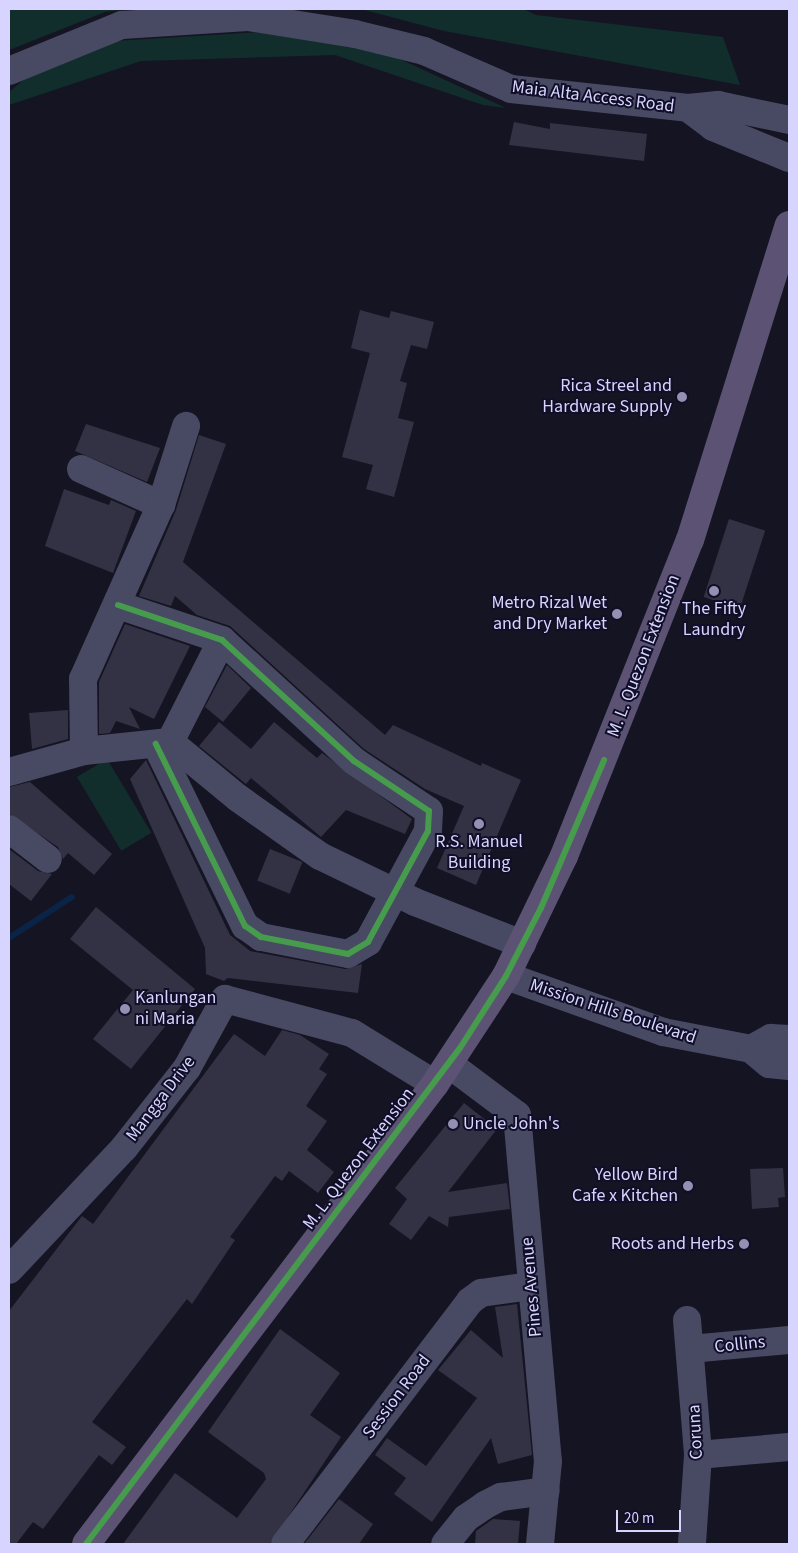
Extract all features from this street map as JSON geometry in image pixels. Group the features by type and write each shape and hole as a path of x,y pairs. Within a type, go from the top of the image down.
{"main road":[{"name":"M. L. Quezon Extension","path":"86,1544 442,1074 506,976 604,760 690,540 789,225"}],"street":[{"name":"Maia Alta Access Road","path":"9,71 122,25 248,17 355,34 424,51 511,89 688,108 718,105 789,120"},
{"name":"Maia Alta Access Road","path":"688,108 713,128 789,158"},
{"path":"84,751 83,679 118,605 161,505 186,426"},
{"path":"81,469 161,505"},
{"path":"118,605 222,640 354,761 429,811 428,831 396,894 368,942 348,954 252,932 234,910 163,743"},
{"path":"163,743 222,640"},
{"path":"9,772 84,751 163,743 320,856 396,894 522,944"},
{"path":"9,829 48,859"},
{"name":"Mission Hills Boulevard","path":"506,976 663,1032 751,1049 769,1064 789,1066"},
{"name":"Mangga Drive","path":"9,1270 124,1148 187,1068 225,999 352,1033 442,1074"},
{"path":"751,1049 772,1038 789,1039"},
{"name":"Pines Avenue","path":"442,1074 517,1115 548,1461 540,1544"},
{"name":"Session Road","path":"286,1544 470,1301 481,1294 531,1286"},
{"name":"Coruna","path":"687,1320 698,1455 692,1544"},
{"name":"Collins","path":"690,1350 789,1340"},
{"path":"698,1455 789,1447"},
{"path":"445,1544 466,1518 501,1496 546,1491"}],"green space":[{"path":"9,9 127,9 105,12 9,50"},
{"path":"361,9 523,9 536,15 723,37 740,85 444,31"},
{"path":"274,31 365,43 506,108 483,105 335,55 141,61 9,105 9,92 32,73 115,41"},
{"path":"107,759 151,833 121,851 77,777"}],"building":[{"path":"514,122 550,129 550,123 647,134 644,161 509,145"},
{"path":"360,310 389,318 391,311 434,322 427,349 411,345 400,381 407,383 398,418 414,422 394,497 366,489 373,465 342,457 370,353 351,348"},
{"path":"86,424 160,448 147,482 75,451"},
{"path":"199,435 226,444 183,562 385,735 393,725 481,766 482,763 521,780 476,885 437,868 464,806 425,789 364,749 230,626 197,615 175,596 171,606 139,596 176,510"},
{"path":"64,489 109,505 111,500 136,511 113,573 45,546"},
{"path":"729,519 765,531 740,609 704,597"},
{"path":"125,624 190,646 154,719 129,707 140,729 116,721 110,733 99,734 99,682"},
{"path":"227,665 251,688 223,722 205,707"},
{"path":"68,710 68,739 32,749 29,713"},
{"path":"219,722 251,749 274,722 317,758 322,753 412,819 405,834 346,810 321,837 251,778 246,784 199,746"},
{"path":"146,760 230,935 250,951 345,969 362,964 358,993 228,978 224,981 206,974 205,948 130,779"},
{"path":"30,782 112,854 94,875 68,853 63,859 58,847 9,814 9,787"},
{"path":"9,849 38,871 52,874 31,901 9,884"},
{"path":"270,849 302,862 290,894 257,881"},
{"path":"96,907 195,989 131,1069 93,1039 133,990 70,939"},
{"path":"282,1030 300,1035 329,1054 319,1069 327,1074 306,1106 327,1121 307,1150 334,1172 318,1193 289,1171 282,1181 275,1176 230,1237 235,1240 192,1304 187,1299 92,1422 126,1447 112,1465 99,1455 43,1529 33,1522 16,1544 9,1544 9,1311 82,1216 93,1224 234,1034 265,1056"},
{"path":"464,1103 497,1129 448,1192 507,1183 510,1209 449,1217 448,1227 429,1216 411,1240 389,1224 407,1199 395,1188"},
{"path":"783,1168 785,1197 778,1198 779,1207 752,1209 750,1169"},
{"path":"517,1304 532,1455 498,1464 491,1438 432,1522 394,1494 406,1478 375,1455 387,1438 426,1466 477,1398 438,1370 471,1330 503,1358 495,1307"},
{"path":"280,1329 340,1373 310,1415 341,1437 270,1544 123,1544 175,1473 237,1518 266,1479 264,1473 208,1432"},
{"path":"339,1499 373,1524 359,1544 304,1544"},
{"path":"493,1519 520,1521 518,1544 475,1544 476,1531"}],"waterway":[{"path":"9,938 72,897"}],"cycle path":[{"path":"118,605 222,640 354,761 429,811 428,831 368,942 348,954 261,937 245,926 156,744"},
{"path":"86,1544 460,1048 506,976 541,908 604,760"}],"place":[{"name":"Rica Streel and Hardware Supply","path":"682,397"},
{"name":"The Fifty Laundry","path":"714,591"},
{"name":"Metro Rizal Wet and Dry Market","path":"617,614"},
{"name":"R.S. Manuel Building","path":"479,824"},
{"name":"Kanlungan ni Maria","path":"125,1009"},
{"name":"Uncle John's","path":"453,1124"},
{"name":"Yellow Bird Cafe x Kitchen","path":"688,1186"},
{"name":"Roots and Herbs","path":"744,1244"}]}
